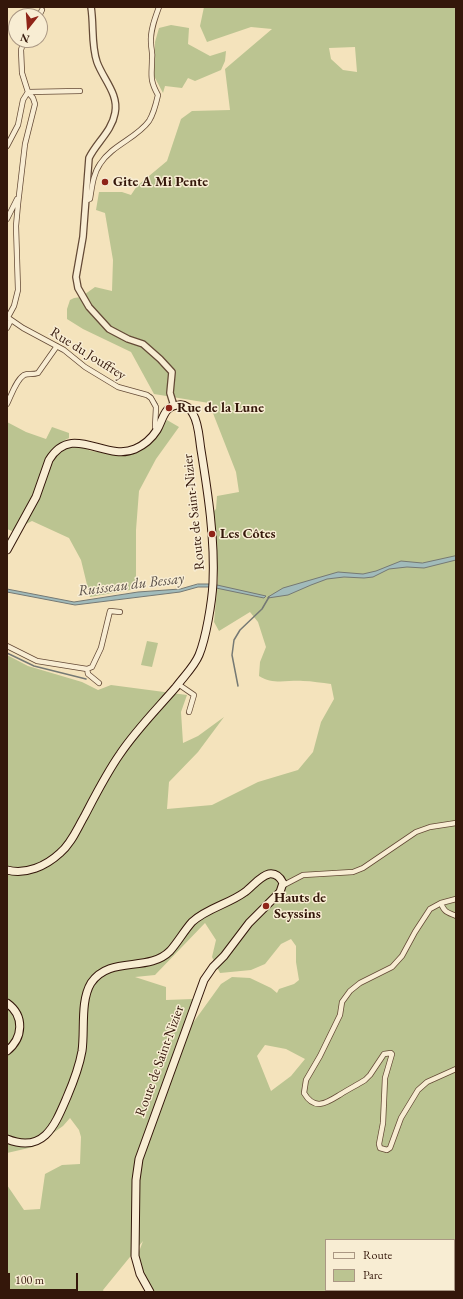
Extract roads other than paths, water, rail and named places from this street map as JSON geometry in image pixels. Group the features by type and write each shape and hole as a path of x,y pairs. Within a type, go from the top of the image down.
{"main road":[{"name":"Route de Saint-Nizier","path":"7,870 24,871 35,869 50,861 63,851 120,754 134,734 192,668 201,649 212,594 213,551 204,470 193,414 187,407 178,404 174,406"},
{"path":"7,550 36,497 49,460 56,450 66,444 77,442 118,452 134,450 149,440 157,430 165,412 174,406"},
{"path":"7,1139 20,1143 34,1142 47,1135 55,1124 78,1068 82,1052 86,999 89,987 97,976 104,970 113,967 154,961 161,958 171,949 196,919 242,894 269,874 275,874 280,878 282,886"},
{"name":"Route de Saint-Nizier","path":"150,1292 140,1274 135,1256 136,1180 138,1159 204,980 249,923 280,892 282,886"},
{"path":"7,1003 12,1006 18,1015 20,1026 16,1041 7,1051"}],"street":[{"path":"91,7 95,54 97,62 112,90 116,107 110,127 89,158 83,237 76,277 78,288 89,307 109,329 128,339 143,344 172,372 170,392 174,406"},
{"path":"87,200 90,199 95,172 101,162 120,144 142,128 153,114 158,95 151,77 152,60 150,44 151,33 159,7"},
{"path":"7,328 18,290 16,226 25,144 35,104 33,98 28,92 22,73 20,60 22,48"},
{"path":"28,92 80,91"},
{"path":"7,146 18,125 23,100 28,92"},
{"path":"7,220 19,195"},
{"name":"Rue du Jouffrey","path":"9,318 23,328 57,346 118,387 124,390 147,395 151,398 156,407 155,427 157,430"},
{"path":"7,404 23,376 38,373 57,346"},
{"path":"7,646 37,661 86,669 92,667 101,648 110,611 120,612"},
{"path":"86,669 88,674 99,683"},
{"path":"178,684 194,695 189,712"},
{"path":"282,886 303,875 353,872 363,868 416,832 430,827 456,823"},
{"path":"456,899 441,902 430,909 410,939 398,962 387,971 360,983 350,991 342,1002 340,1015 320,1056 306,1080 304,1093 313,1103 325,1104 365,1080 384,1054 391,1053 392,1054 385,1078 379,1144 380,1148 387,1150 390,1148 401,1118 412,1099 423,1085 456,1069"},
{"path":"441,902 445,912 456,916"}],"water":[{"path":"456,556 456,560 424,568 407,567 389,569 373,577 344,577 327,579 288,595 268,598 283,588 338,572 363,574 376,571 401,561 422,563"},
{"path":"198,584 210,584 210,587 198,587 180,592 75,605 7,592 7,589 74,602 138,592 180,589"},
{"path":"217,585 266,596 264,598 216,588"}],"waterway":[{"path":"151,395 157,404"},
{"path":"238,686 232,655 234,640 240,630 262,609 269,597"},
{"path":"7,653 34,666 86,679"}],"place":[{"name":"Gite A Mi Pente","path":"105,182"},
{"name":"Rue de la Lune","path":"169,408"},
{"name":"Les Côtes","path":"212,534"},
{"name":"Hauts de Seyssins","path":"266,906"}],"water label":[{"name":"Ruisseau du Bessay","path":"131,585"}]}
